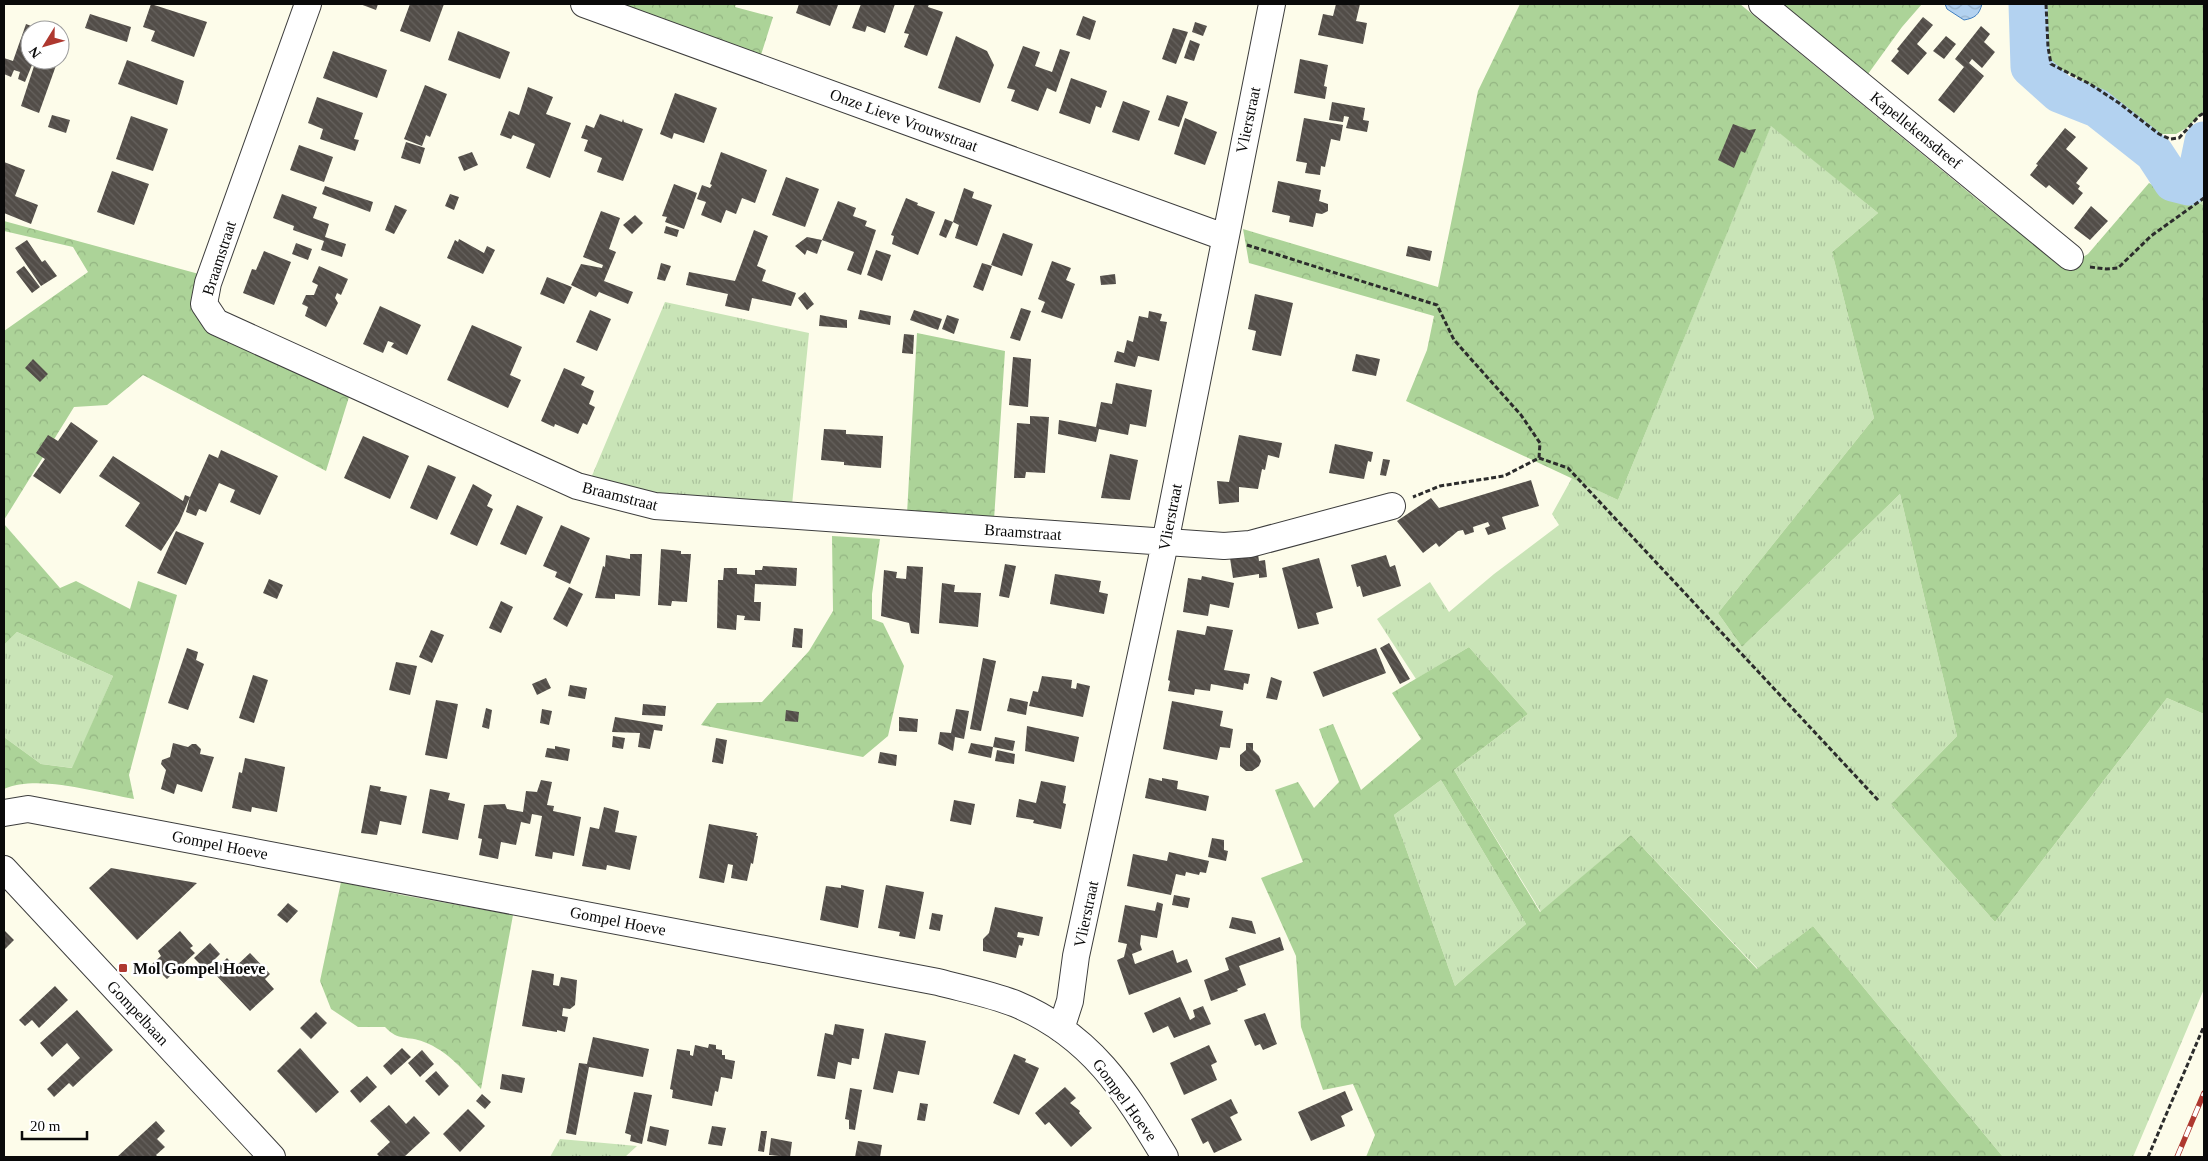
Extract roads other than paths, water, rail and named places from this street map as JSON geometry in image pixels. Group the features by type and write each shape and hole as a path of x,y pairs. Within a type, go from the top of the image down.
{"street":[{"name":"Braamstraat","path":"308,4 208,283 204,304 216,322 578,486 655,506 1224,546 1250,544 1392,506"},
{"name":"Onze Lieve Vrouwstraat","path":"584,4 1224,237"},
{"name":"Vlierstraat","path":"1061,1029 1070,1001 1076,956 1165,542 1224,237 1272,4"},
{"name":"Kapellekensdreef","path":"1762,4 2070,257"},
{"name":"Gompel Hoeve","path":"4,814 28,808 938,982 1016,1004 1061,1029 1105,1066 1165,1157"},
{"name":"Gompelbaan","path":"4,869 272,1157"}],"water":[{"path":"1945,4 1982,4 1976,15 1964,20 1947,9"}],"waterway":[{"path":"2028,4 2030,67 2059,93 2097,108 2154,153 2173,182 2189,186 2199,165 2204,141"}],"railway":[{"path":"2177,1157 2204,1093"}],"place":[{"name":"Mol Gompel Hoeve","path":"123,968"}]}
